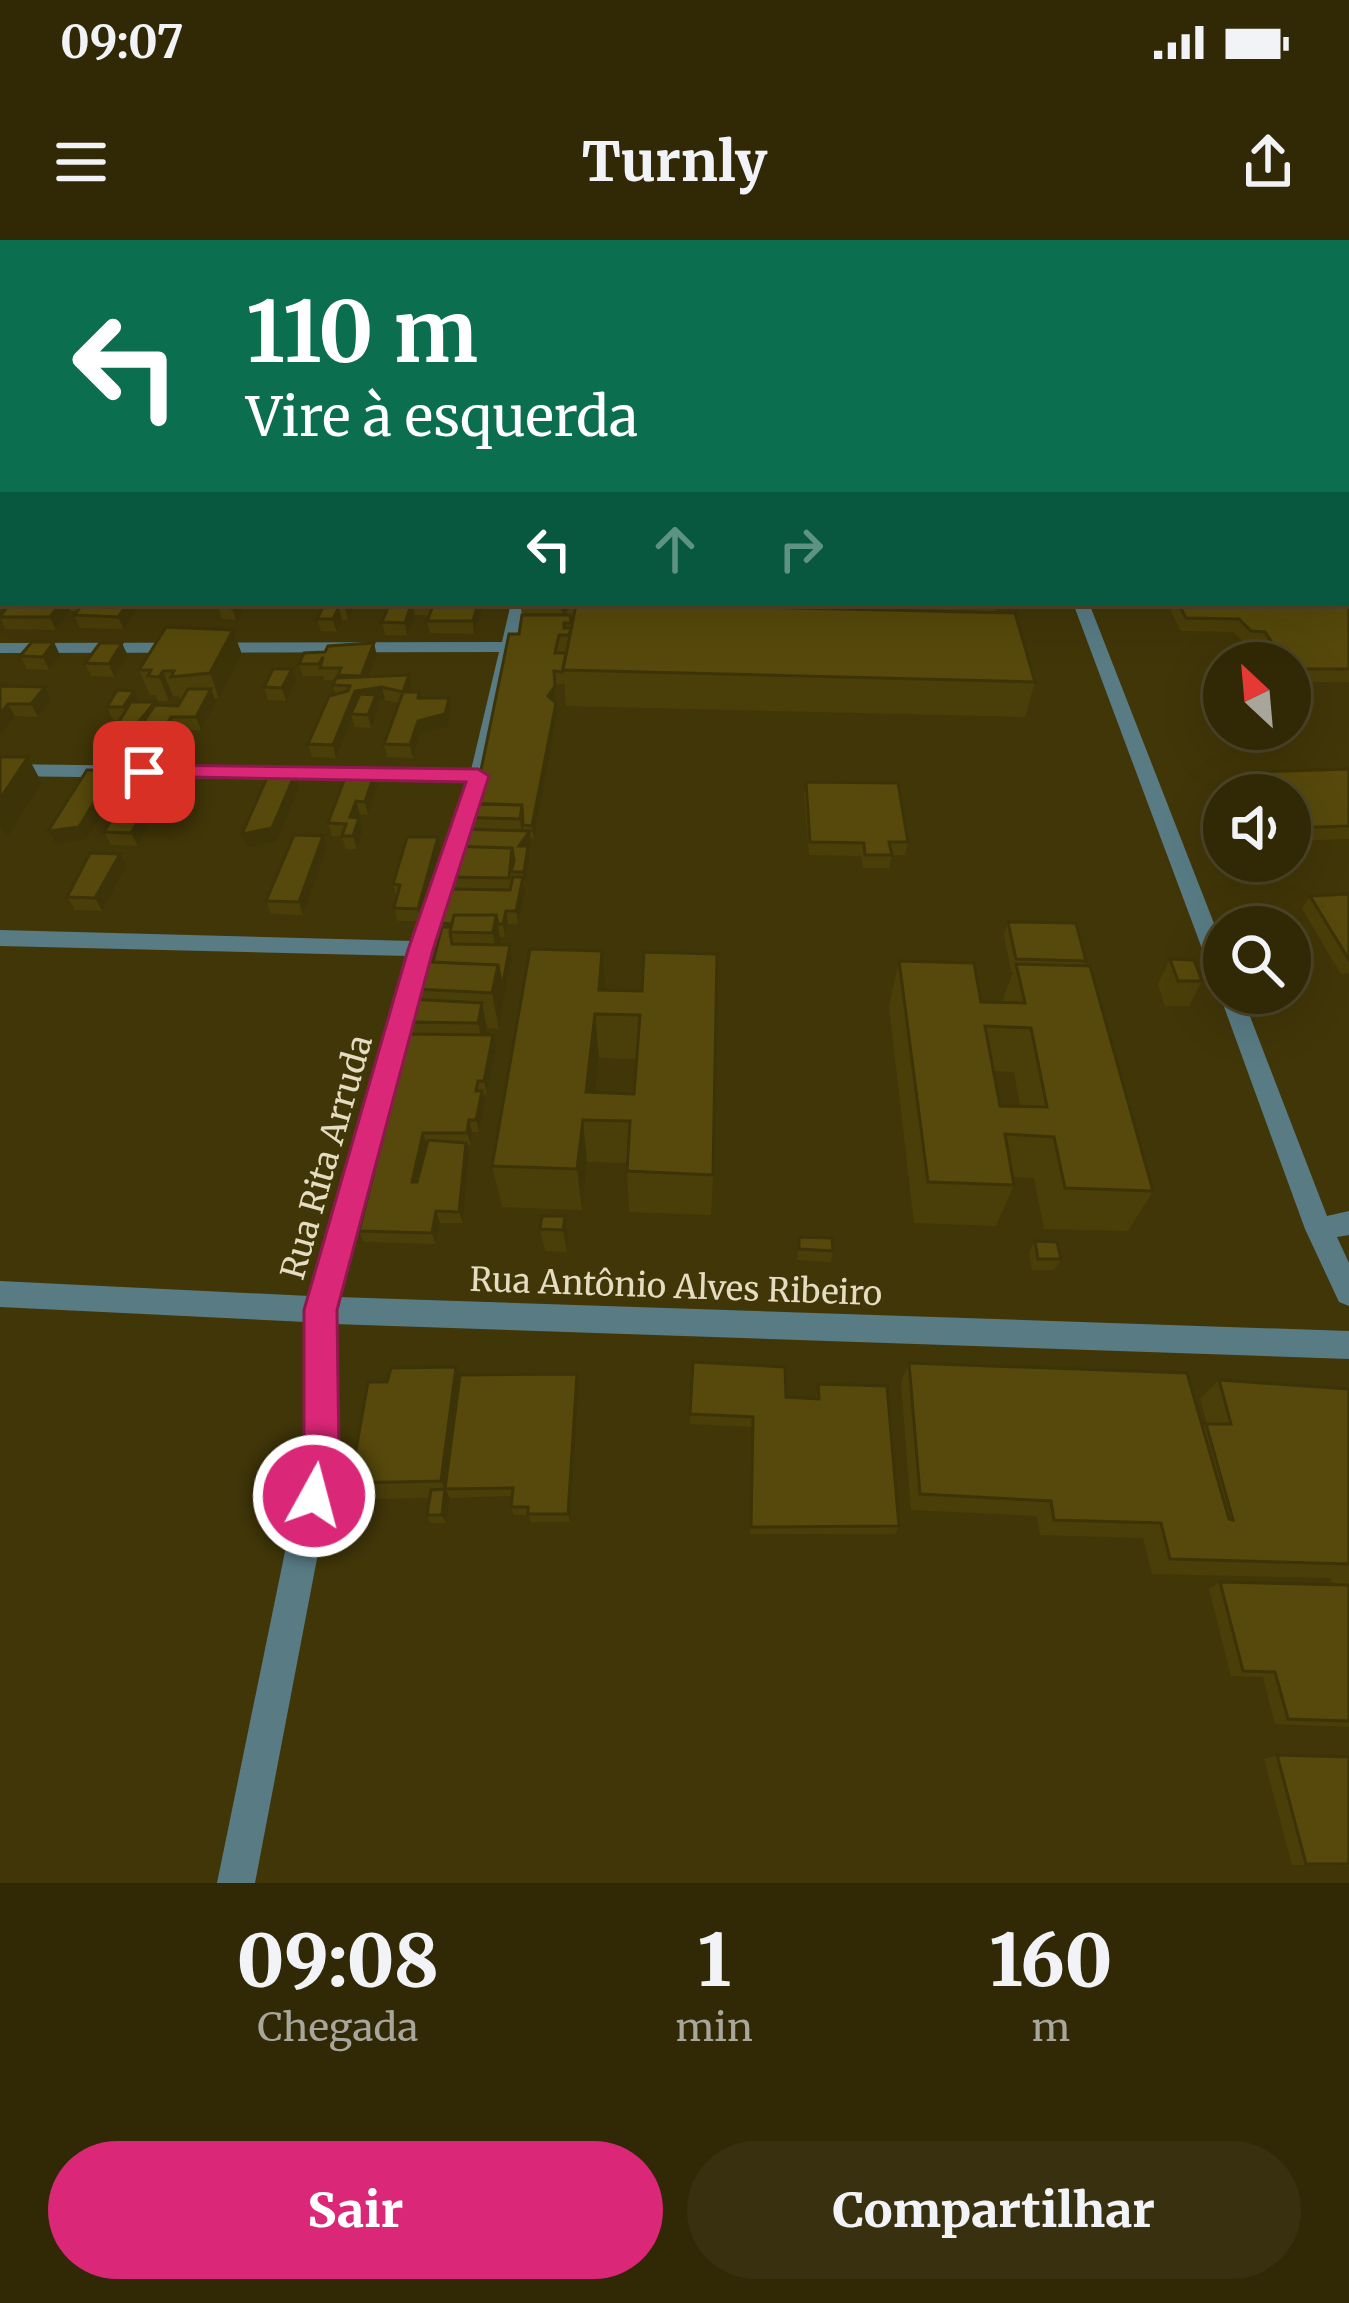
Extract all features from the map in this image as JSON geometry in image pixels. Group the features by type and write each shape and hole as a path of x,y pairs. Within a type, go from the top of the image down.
{"street":[{"name":"Rua Rita Arruda","path":"236,1883 321,1454 320,1310 421,950 478,776 518,606"},
{"path":"1082,606 1203,923"},
{"path":"0,648 506,647"},
{"path":"0,770 478,776"},
{"path":"0,938 421,950"},
{"path":"1238,1014 1319,1228 1349,1292"},
{"path":"1319,1228 1349,1223"},
{"name":"Rua Antônio Alves Ribeiro","path":"0,1294 320,1310 1349,1345"}],"building":[{"path":"8,606 59,606 50,617 0,617"},
{"path":"82,606 126,606 118,617 74,615"},
{"path":"324,606 346,606 339,607 333,619 317,619"},
{"path":"389,606 411,606 405,623 382,622"},
{"path":"433,606 477,606 473,621 427,621"},
{"path":"576,606 1015,613 1035,682 563,670"},
{"path":"1180,606 1349,606 1349,669 1311,669 1311,642 1271,642 1265,632 1251,631 1239,619 1186,618"},
{"path":"522,615 570,615 571,623 564,623 564,628 571,628 569,635 559,635 555,653 566,653 562,672 554,671 555,686 548,696 556,703 532,826 523,825 522,805 474,804 509,634 519,634"},
{"path":"166,627 233,630 210,673 171,677 174,671 163,671 159,677 148,676 151,670 139,670"},
{"path":"32,642 54,642 43,657 20,656"},
{"path":"100,643 122,643 109,664 85,663"},
{"path":"374,643 361,676 338,675 341,668 320,668 323,657 319,664 299,664 304,653 325,652 328,646"},
{"path":"273,669 292,669 282,688 264,687"},
{"path":"409,675 403,692 382,687 355,691 333,745 308,744 329,696 348,691 350,686 333,685 336,678"},
{"path":"0,686 45,687 31,704 8,704 0,714"},
{"path":"188,689 211,689 196,717 171,717 157,742 107,741 131,702 155,702 137,724 142,724 155,705 178,706"},
{"path":"117,690 134,691 123,707 107,707"},
{"path":"403,692 419,692 418,698 449,698 445,714 418,721 410,745 384,744"},
{"path":"360,694 376,695 368,715 351,714"},
{"path":"0,757 28,757 0,799"},
{"path":"1349,769 1349,826 1311,827 1311,774 1253,772"},
{"path":"87,770 136,770 127,784 105,784 79,827 48,831"},
{"path":"171,771 189,772 170,803 154,802"},
{"path":"347,772 375,772 365,802 356,801 350,817 359,818 353,836 342,836 346,824 328,823"},
{"path":"269,773 295,774 272,828 242,834"},
{"path":"806,782 898,783 908,842 889,842 892,855 865,855 864,843 810,842"},
{"path":"460,803 522,805 520,819 456,817"},
{"path":"115,813 143,813 131,833 104,832"},
{"path":"459,829 530,831 519,846 528,846 524,872 511,872 512,848 454,846"},
{"path":"294,835 323,836 299,902 266,901"},
{"path":"407,837 438,837 418,909 394,908 400,885 393,884"},
{"path":"448,846 512,848 509,878 441,877"},
{"path":"90,853 120,854 95,898 67,897"},
{"path":"513,877 523,877 516,911 506,911 503,924 498,924 496,915 454,915 452,924 440,923 448,889 510,890"},
{"path":"1349,894 1349,960 1310,896"},
{"path":"454,915 496,915 493,933 450,932"},
{"path":"1008,922 1076,923 1086,961 1016,959"},
{"path":"442,927 451,927 452,944 510,945 502,988 498,965 433,962"},
{"path":"530,949 602,951 599,990 642,991 644,952 717,954 713,1175 627,1171 630,1121 583,1120 577,1169 492,1166","holes":["595,1014 640,1015 634,1094 586,1092"]},
{"path":"1170,959 1194,960 1202,981 1178,981"},
{"path":"406,961 498,965 492,993 397,988"},
{"path":"899,961 974,963 981,1002 1025,1003 1016,964 1090,966 1153,1191 1065,1188 1054,1137 1005,1134 1014,1185 928,1182","holes":["985,1026 1031,1028 1047,1107 1000,1106"]},
{"path":"408,999 482,1003 478,1023 402,1022"},
{"path":"405,1034 493,1035 484,1081 478,1081 476,1091 482,1091 476,1120 469,1120 467,1133 423,1133 412,1182 417,1182 428,1140 466,1143 459,1212 436,1211 432,1233 359,1231 384,1132 379,1132 387,1103 382,1102"},
{"path":"542,1216 565,1216 563,1230 540,1229"},
{"path":"799,1237 832,1238 833,1251 799,1249"},
{"path":"1035,1241 1057,1242 1061,1259 1038,1259"},
{"path":"693,1362 785,1367 786,1397 819,1399 818,1384 887,1386 899,1526 751,1527 753,1417 690,1414"},
{"path":"909,1363 1187,1373 1233,1520 1206,1424 1231,1424 1219,1380 1349,1389 1349,1564 1170,1559 1161,1523 1054,1520 1051,1501 920,1494"},
{"path":"456,1367 441,1481 350,1483 368,1382 387,1382 391,1368"},
{"path":"577,1374 568,1514 528,1514 528,1507 511,1507 513,1488 445,1489 460,1375"},
{"path":"445,1489 442,1515 427,1515 431,1490"},
{"path":"1220,1582 1349,1585 1349,1721 1288,1719 1275,1672 1243,1671"},
{"path":"1277,1755 1349,1757 1349,1864 1306,1864"}],"route":[{"path":"144,772 478,776 421,950 320,1310 321,1454 314,1496"}]}
